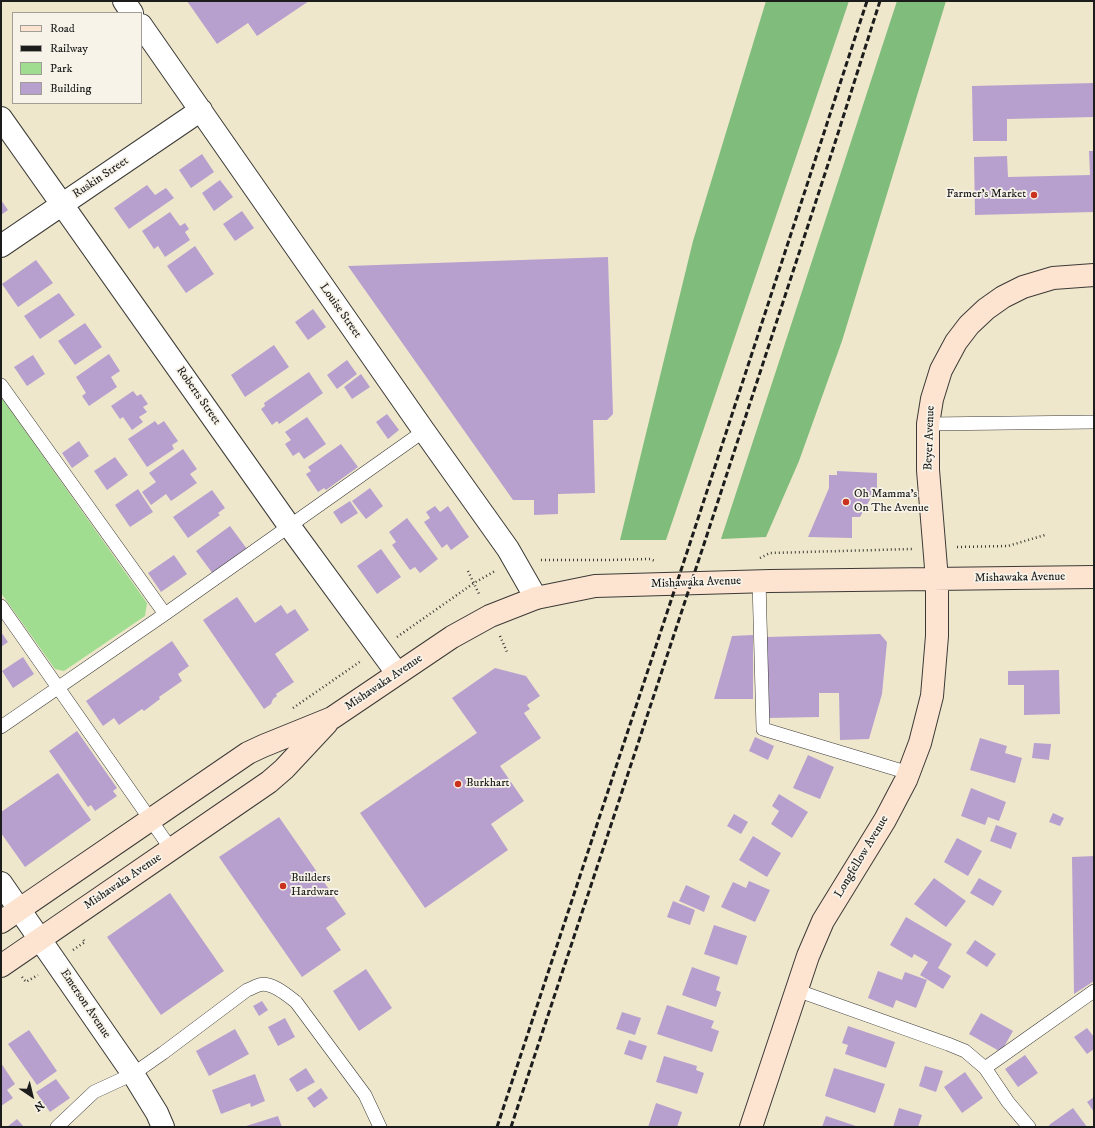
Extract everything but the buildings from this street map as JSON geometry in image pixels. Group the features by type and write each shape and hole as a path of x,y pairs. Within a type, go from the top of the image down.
{"main road":[{"name":"Beyer Avenue","path":"937,580 928,470 928,424 932,399 941,370 956,342 969,325 986,309 1003,297 1023,287 1053,278 1094,275"},
{"name":"Mishawaka Avenue","path":"1,966 270,782 332,718 452,637 487,617 513,606 536,598 595,586 759,581 1094,577"},
{"name":"Longfellow Avenue","path":"752,1127 808,956 823,922 885,820 906,780 920,743 932,696 937,636 937,580"},
{"name":"Mishawaka Avenue","path":"1,922 248,753 332,718"}],"street":[{"path":"124,1 131,12"},
{"name":"Louise Street","path":"142,26 508,549 536,598"},
{"name":"Ruskin Street","path":"1,246 200,110"},
{"name":"Roberts Street","path":"1,118 290,526 397,673"},
{"name":"Emerson Avenue","path":"1,883 133,1074 157,1113 163,1127"}],"lane":[{"path":"1,385 165,614"},
{"path":"928,424 1094,422"},
{"path":"1,727 165,614 424,431"},
{"path":"759,581 763,729 909,773"},
{"path":"1,606 171,849"},
{"path":"57,1127 94,1092 133,1074 247,990 258,985 270,986 284,992 296,1002 365,1095 380,1127"},
{"path":"796,990 965,1051 985,1068 1008,1102 1029,1127"},
{"path":"985,1068 1094,991"}],"path":[{"path":"964,547 1008,546 1045,535"},
{"path":"80,945 85,942"},
{"path":"26,982 32,979"}],"green space":[{"path":"766,1 849,1 666,540 620,540 693,241"},
{"path":"897,1 946,1 842,341 799,461 766,537 721,539"},
{"path":"1,397 147,603 145,616 64,671 55,669 1,593"}],"railway":[{"path":"497,1127 867,1"},
{"path":"511,1127 705,541 880,1"}],"place":[{"name":"Farmer's Market","path":"1034,195"},
{"name":"Oh Mamma's On The Avenue","path":"846,502"},
{"name":"Burkhart","path":"458,784"},
{"name":"Builders Hardware","path":"283,886"}]}
